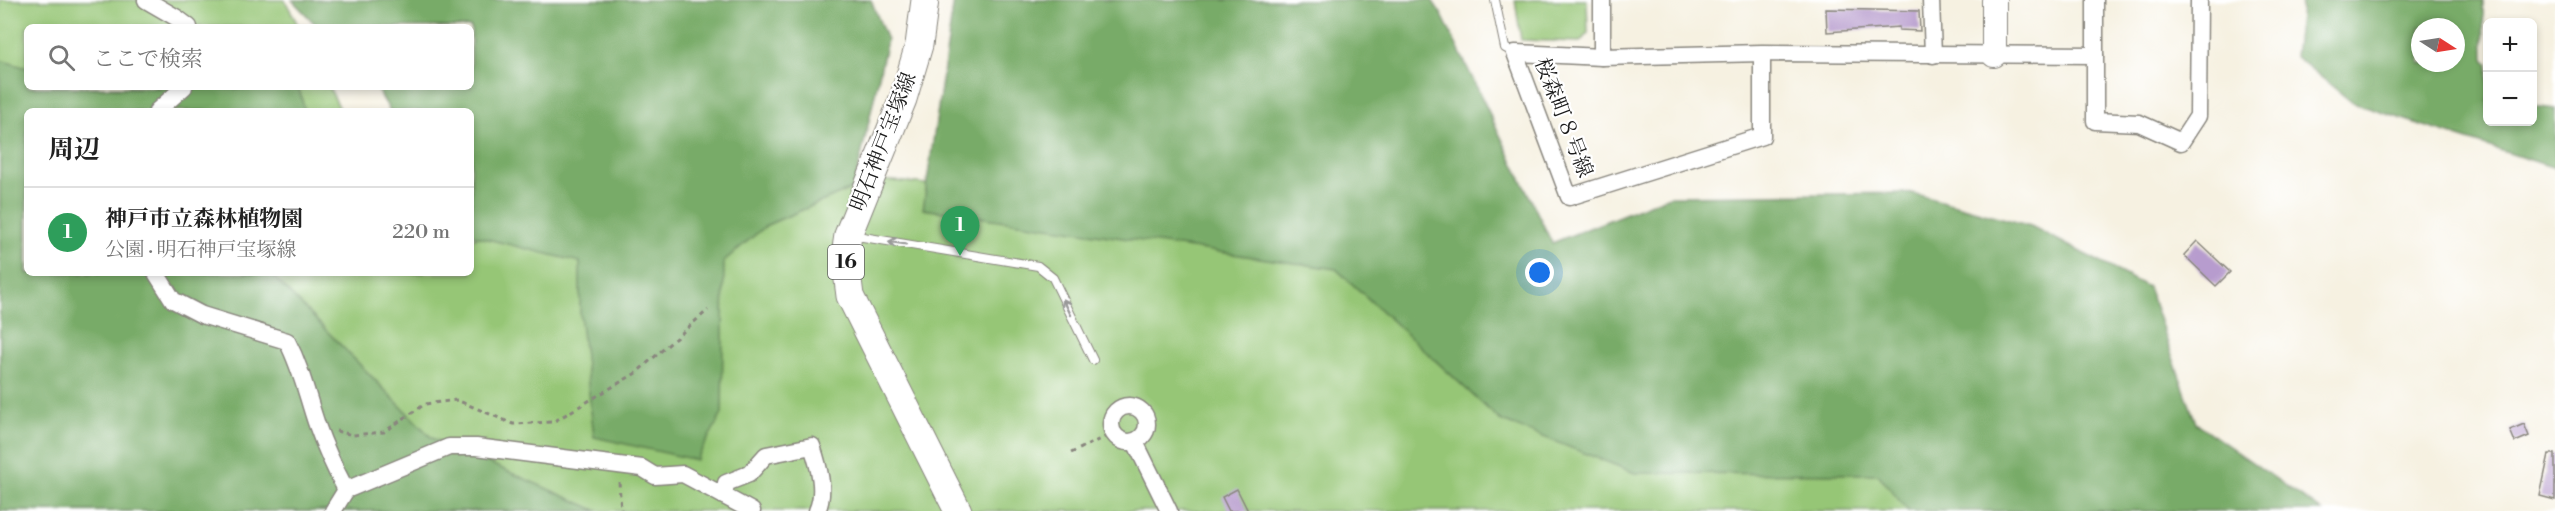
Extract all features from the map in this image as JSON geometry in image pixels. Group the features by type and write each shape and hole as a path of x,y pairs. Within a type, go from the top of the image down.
{"main road":[{"name":"明石神戸宝塚線","path":"925,0 919,45 903,99 848,235 845,256 850,296 958,511"}],"street":[{"path":"146,0 185,24"},
{"path":"1602,0 1602,57"},
{"path":"1931,0 1933,55"},
{"path":"1994,0 1994,55"},
{"path":"2095,0 2095,122 2139,123 2181,142 2198,116 2199,0"},
{"name":"桜森町８号線","path":"1762,53 1762,136 1569,197 1515,53 1602,57 1762,53 2095,55"},
{"path":"160,108 181,90"},
{"path":"158,276 173,300 202,315 287,341 300,366 317,425 332,464 346,490"},
{"path":"1124,406 1136,406 1144,413 1148,424 1144,435 1135,442 1122,442 1113,433 1110,422 1114,412 1124,406"},
{"path":"1135,442 1169,511"},
{"path":"724,496 726,483 750,474 766,455 812,446 819,469 822,501 817,511"},
{"path":"333,511 346,490 449,447 476,447 642,468 655,476 683,474 752,511"}],"lane":[{"path":"1495,0 1505,48 1515,53"},
{"path":"848,235 1038,266 1053,278 1093,360"}],"path":[{"path":"317,425 353,435 384,432 425,404 457,400 513,424 553,422 636,373 708,310"},
{"path":"1071,453 1113,433"},
{"path":"620,466 621,511"}],"green space":[{"path":"0,0 285,0 297,24 24,24 24,90 330,90 340,108 24,108 24,276 474,276 474,238 720,166 1346,220 2163,511 0,511"},
{"path":"292,0 871,0 887,40 854,188 767,225 724,261 722,414 696,460 594,437 580,313 580,262 474,236 474,108 388,108 378,90 474,90 474,24 315,24"},
{"path":"954,0 1432,0 1442,15 1552,243 1669,196 1912,193 2031,226 2148,287 2196,423 2322,511 1908,511 1878,474 1635,473 1500,420 1336,269 923,209"},
{"path":"1515,0 1587,0 1588,33 1580,42 1521,40"},
{"path":"2302,0 2483,0 2483,126 2537,126 2537,107 2555,109 2555,168 2353,103 2295,56"},
{"path":"0,60 24,67 24,90 299,90 304,108 24,108 24,276 273,276 432,438 598,511 0,511"}],"building":[{"path":"1826,9 1919,11 1920,31 1899,30 1899,27 1827,32"},
{"path":"2197,241 2230,272 2216,286 2184,255"},
{"path":"2524,424 2529,436 2515,442 2510,430"},
{"path":"2549,454 2555,454 2555,500 2540,496"},
{"path":"1237,489 1248,511 1229,511 1222,497"}],"place":[{"name":"神戸市立森林植物園","path":"960,256"}]}
